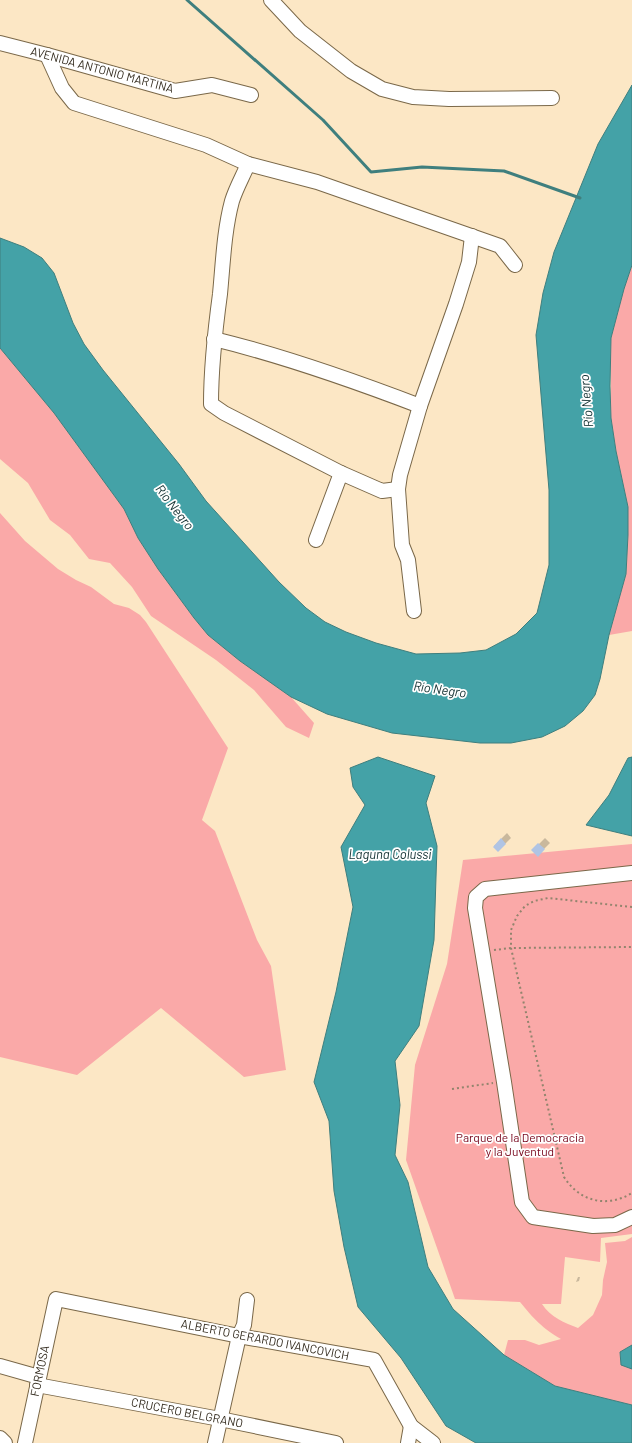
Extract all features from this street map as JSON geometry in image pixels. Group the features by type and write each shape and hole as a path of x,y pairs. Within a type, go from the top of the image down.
{"street":[{"path":"271,0 300,31 351,71 382,89 413,97 552,98"},
{"name":"AVENIDA ANTONIO MARTINA","path":"0,43 175,91 212,85 250,95"},
{"path":"47,55 62,88 74,102 206,144 248,164 317,182 500,246 515,265"},
{"path":"248,164 232,200 223,248 220,293 214,340 211,404 224,414 341,473 382,491 398,489"},
{"path":"414,611 408,560 402,545 398,489 400,475 420,406 465,276 469,262 472,236"},
{"path":"214,340 254,349 338,375 420,406"},
{"path":"316,540 341,473"},
{"path":"632,873 485,889 476,897 475,908 522,1202 533,1217 593,1226 616,1225 632,1217"},
{"name":"ALBERTO GERARDO IVANCOVICH","path":"56,1299 239,1336 374,1360 411,1426 433,1443"},
{"name":"FORMOSA","path":"25,1443 56,1299"},
{"path":"215,1443 239,1336 244,1325 247,1300"},
{"name":"CRUCERO BELGRANO","path":"0,1366 38,1381 336,1443"},
{"path":"408,1443 411,1426"},
{"path":"0,1438 5,1443"}],"path":[{"path":"632,907 548,898 534,901 525,906 517,916 511,930 511,948 564,1177 570,1187 579,1194 590,1199 613,1201 632,1193"},
{"path":"481,951 511,948 632,947"},
{"path":"452,1089 504,1082"}],"green space":[{"path":"632,265 632,631 609,635 626,574 628,535 628,507 616,451 611,418 611,338"},
{"path":"0,348 54,413 124,509 138,538 158,569 194,618 208,635 240,661 291,697 314,723 309,738 286,727 254,690 216,660 151,616 132,587 110,563 89,559 70,535 50,520 28,483 0,459"},
{"path":"0,513 25,541 58,569 91,587 114,604 129,608 140,615 228,748 202,820 215,831 257,940 271,966 286,1070 244,1077 161,1008 77,1075 0,1057"},
{"name":"Parque de la Democracia y la Juventud","path":"632,844 632,1234 601,1238 600,1262 565,1257 561,1304 542,1304 553,1316 578,1328 593,1315 602,1295 603,1280 607,1262 605,1243 625,1241 632,1237 632,1345 620,1352 621,1364 632,1369 632,1405 555,1386 504,1355 508,1340 525,1340 539,1345 561,1339 539,1323 520,1302 455,1299 406,1160 415,1065 447,964 463,860"}],"water":[{"name":"Río Negro","path":"632,85 632,265 611,338 610,386 611,418 616,451 628,507 626,574 609,635 600,679 595,695 583,711 565,726 542,737 511,743 480,743 392,733 327,714 291,697 240,661 208,635 158,569 138,538 124,509 54,413 0,348 0,238 24,247 42,258 54,273 73,323 84,344 103,370 179,464 206,501 279,582 306,608 325,622 346,632 376,643 416,654 460,653 486,650 516,634 537,613 549,565 549,490 536,335 543,293 554,252 598,144"},
{"name":"Laguna Colussi","path":"378,757 435,776 426,803 437,846 434,940 419,1026 395,1061 400,1105 395,1155 408,1182 428,1267 453,1309 504,1355 555,1386 632,1405 632,1443 476,1443 446,1426 401,1358 358,1307 344,1247 334,1191 329,1121 314,1082 336,992 353,907 341,847 365,805 353,787 350,768"},
{"path":"632,757 632,836 586,825 609,795 628,758"},
{"path":"632,1345 632,1369 621,1365 620,1352"}],"building":[{"path":"501,838 506,844 498,852 493,847"},
{"path":"538,843 545,849 538,857 531,850"}],"waterway":[{"path":"187,0 323,120 371,172 422,167 504,171 580,198"}]}
